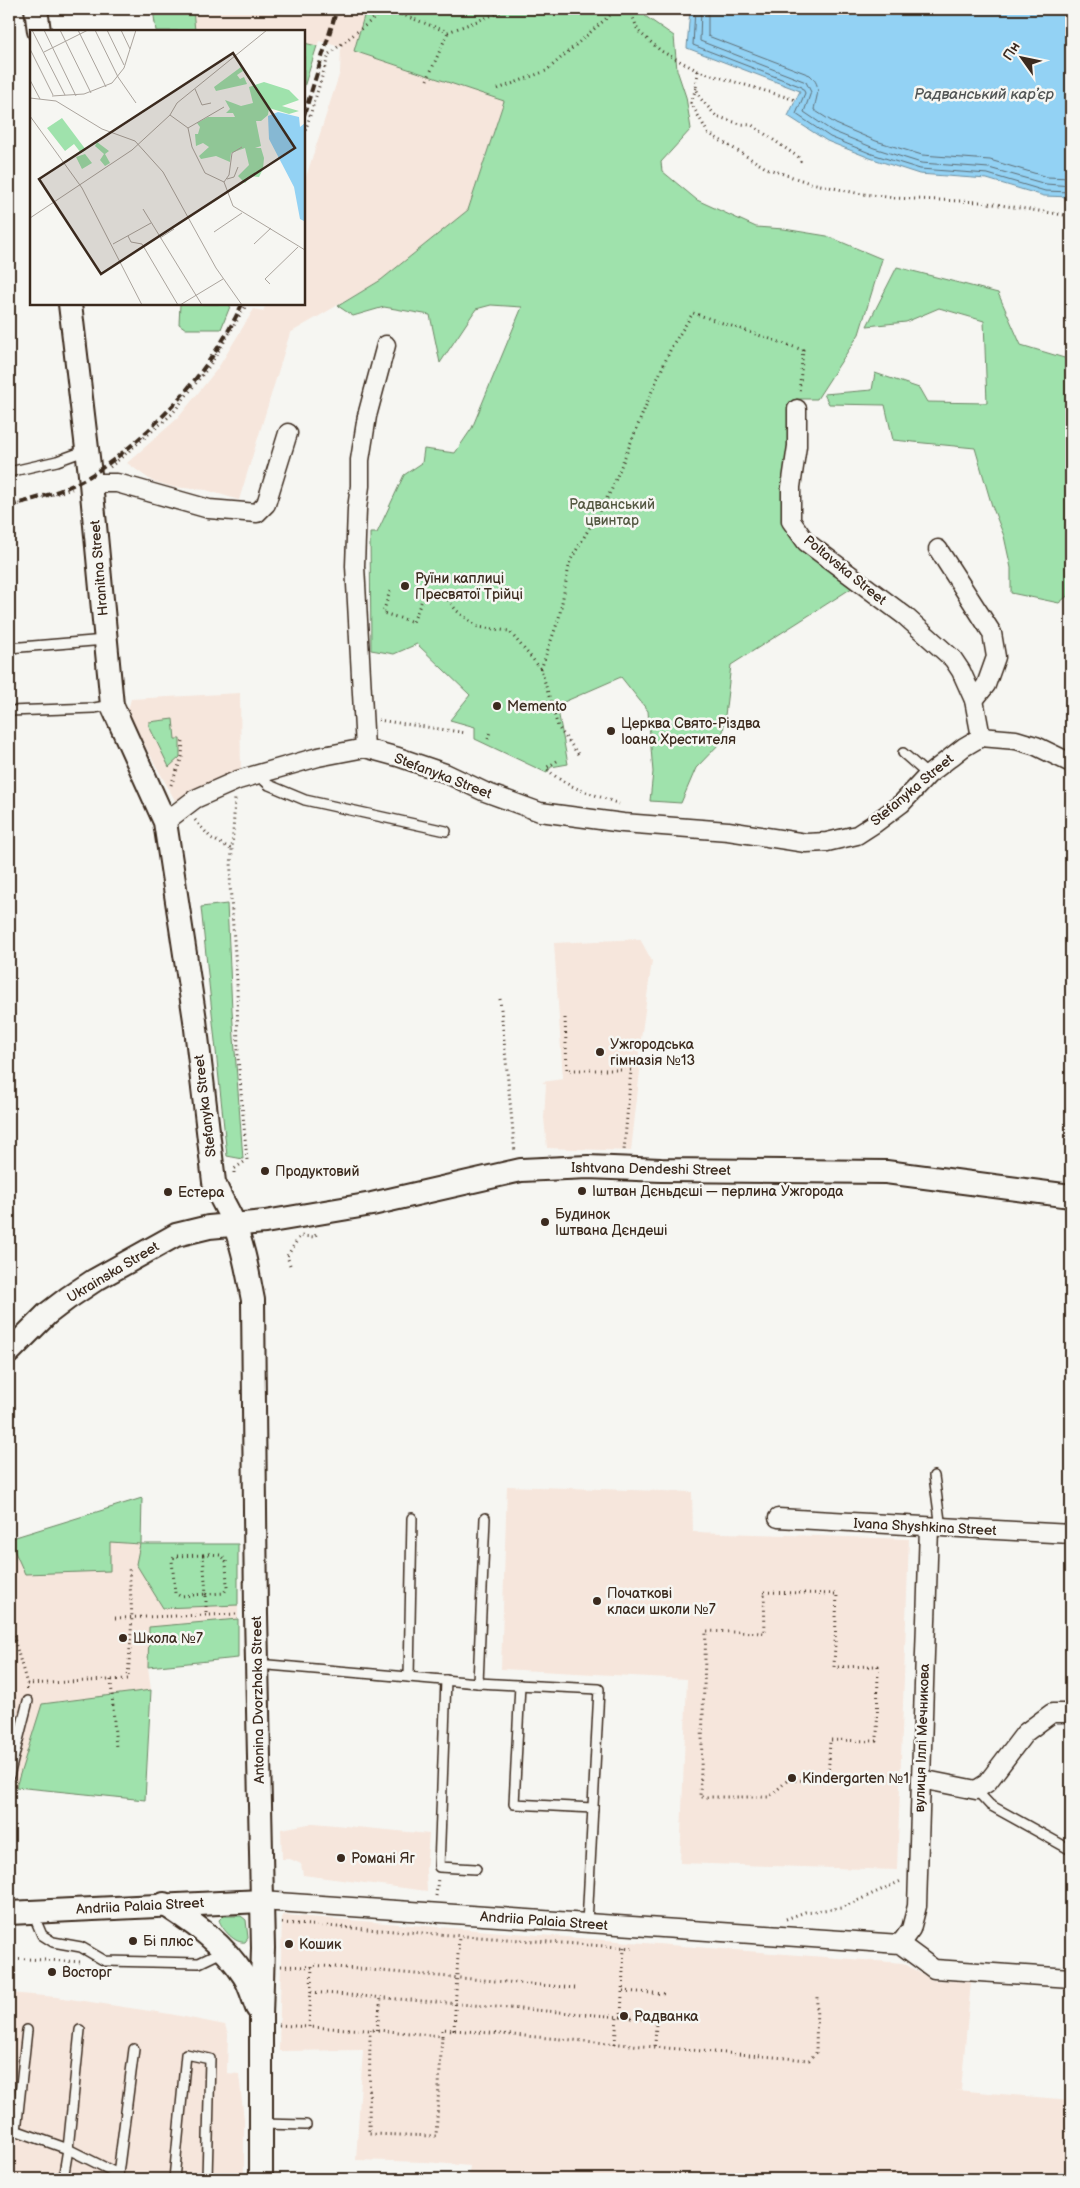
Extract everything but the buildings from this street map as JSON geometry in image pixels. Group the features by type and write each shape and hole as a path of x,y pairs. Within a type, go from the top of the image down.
{"street":[{"path":"36,9 39,30"},
{"name":"Hranitna Street","path":"70,305 87,450 112,705 165,822"},
{"path":"365,748 354,566 360,460 367,416 386,345"},
{"name":"Poltavska Street","path":"797,409 796,446 791,487 791,521 806,542 905,616 943,648 961,671 974,700 981,737"},
{"path":"90,481 118,483 209,509 257,513 266,504 288,433"},
{"path":"938,549 992,633 996,657 986,685 974,700"},
{"path":"981,737 1016,740 1036,746 1071,763"},
{"name":"Stefanyka Street","path":"234,1224 220,1199 214,1182 195,1020 165,822 195,800 238,780 257,774 318,757 365,748 445,773 484,792 540,812 728,831 806,843 827,842 857,835 874,824 902,803 928,776 964,747 981,737"},
{"name":"Ishtvana Dendeshi Street","path":"234,1224 265,1222 350,1208 481,1178 521,1170 549,1168 886,1172 1071,1196"},
{"name":"Ukrainska Street","path":"9,1352 47,1314 68,1298 166,1239 193,1230 234,1224"},
{"name":"Antonina Dvorzhaka Street","path":"234,1224 248,1270 255,1327 257,1664 262,1902 268,2020 261,2124 262,2179"},
{"name":"Ivana Shyshkina Street","path":"778,1518 1071,1534"},
{"name":"вулиця Іллі Мечникова","path":"900,1944 911,1929 917,1906 921,1779 935,1528"},
{"path":"921,1779 976,1790 987,1783 1025,1733 1052,1713 1071,1713"},
{"name":"Andriia Palaia Street","path":"9,1912 164,1904 296,1902 587,1924 900,1944"},
{"path":"164,1904 207,1933 225,1950 245,1977 268,2020"},
{"path":"900,1944 934,1969 1071,1978"}],"lane":[{"path":"9,472 57,461 87,450"},
{"path":"9,648 105,640"},
{"path":"9,711 94,708 112,705"},
{"path":"903,753 928,776"},
{"path":"257,774 268,785 305,800 446,831"},
{"path":"934,1476 935,1528"},
{"path":"409,1677 412,1518"},
{"path":"478,1683 485,1518"},
{"path":"257,1664 478,1683 599,1689 587,1924"},
{"path":"446,1680 439,1867 476,1869"},
{"path":"520,1685 514,1804 593,1808"},
{"path":"9,1776 28,1701"},
{"path":"976,1790 990,1804 1071,1850"},
{"path":"32,1912 42,1935 53,1942 81,1947 105,1962 199,1963 225,1950"},
{"path":"26,2030 12,2130 68,2149 118,2177 134,2049"},
{"path":"63,2179 68,2149 80,2030"},
{"path":"174,2179 186,2054 210,2059 207,2179"},
{"path":"261,2124 306,2125"}],"path":[{"path":"305,132 329,54 386,9 448,32 509,9"},
{"path":"498,89 546,71 617,9"},
{"path":"630,9 638,31 661,51 698,71 796,100"},
{"path":"427,80 448,32"},
{"path":"698,71 696,88 691,103 708,133 766,168 807,182 856,193 895,198 981,202 1071,216"},
{"path":"696,88 700,98 716,116 740,124 752,125 798,157 801,162"},
{"path":"9,507 90,481 172,414 210,365 246,305"},
{"path":"541,669 559,618 570,561 611,491 668,355 693,313 804,350 797,409"},
{"path":"390,591 383,613 413,622 424,595 443,594 457,611 478,627 508,631 541,669 558,727 578,754"},
{"path":"363,717 467,733"},
{"path":"488,739 490,732"},
{"path":"171,785 182,757 182,740"},
{"path":"557,761 546,768 559,780 575,789 628,808 639,823"},
{"path":"234,1176 234,1169 247,1160 238,1058 237,981 230,885 233,811 238,780"},
{"path":"184,809 211,838 231,848"},
{"path":"500,999 515,1153"},
{"path":"565,1018 568,1070 631,1070 624,1155"},
{"path":"290,1265 287,1256 300,1236 315,1237 318,1230"},
{"path":"203,1554 206,1615"},
{"path":"203,1554 220,1556 226,1560 227,1588 224,1593 180,1596 175,1593 172,1560 175,1556 203,1554"},
{"path":"47,1684 128,1679 132,1617 129,1567"},
{"path":"764,1592 837,1594 834,1667 878,1666 876,1741 830,1740 828,1781 788,1780 769,1797 700,1797 706,1631 765,1633 764,1592"},
{"path":"115,1618 241,1614"},
{"path":"9,1622 27,1684"},
{"path":"111,1680 116,1748"},
{"path":"781,1922 793,1915 841,1908 858,1901 903,1880 919,1862"},
{"path":"435,1913 439,1867"},
{"path":"279,1923 633,1948"},
{"path":"454,2030 459,1936"},
{"path":"622,2017 624,1947"},
{"path":"9,1958 105,1962"},
{"path":"278,1966 312,1967 312,1965 575,1988"},
{"path":"309,2027 312,1967"},
{"path":"623,1990 667,1994"},
{"path":"311,1992 656,2020 655,2047"},
{"path":"370,2030 369,2134 436,2136 442,2029 809,2060 816,2052 817,1997"},
{"path":"378,2030 380,1998"},
{"path":"615,2044 617,2017"},
{"path":"268,2020 309,2027 378,2030 442,2036"}],"shaded area":[{"path":"153,9 366,9 354,51 504,100 468,210 381,280 290,333 239,500 206,490 173,487 152,481 127,463 178,418 218,368 254,309 263,311 266,305 305,305 305,180 340,72 341,47 319,41 305,84 305,30 156,30"},
{"path":"240,693 241,775 177,804 127,713 131,699"},
{"name":"Ужгородська гімназія №13","path":"640,939 652,961 638,1060 640,1071 631,1151 547,1148 544,1118 546,1084 542,1082 563,1079 554,943"},
{"name":"Kindergarten №1","path":"507,1486 692,1492 693,1532 909,1539 897,1870 680,1863 687,1679 501,1669"},
{"name":"Школа №7","path":"142,1498 141,1544 238,1544 238,1658 148,1667 151,1690 145,1800 9,1786 9,1539"},
{"path":"314,1823 429,1834 426,1870 427,1891 303,1875 301,1864 290,1859 282,1859 281,1829"},
{"path":"282,1915 903,1963 932,1980 971,1982 961,2090 956,2090 1071,2100 1071,2179 468,2179 470,2166 426,2162 356,2160 363,2050 279,2051"},
{"path":"9,1993 57,1997 170,2014 225,2025 228,2034 227,2073 239,2074 244,2120 244,2179 9,2179"}],"green space":[{"path":"153,9 193,9 195,30 156,30"},
{"name":"Радванський цвинтар","path":"366,9 635,9 674,36 677,70 686,97 691,129 661,162 662,171 697,200 756,227 784,229 827,236 882,259 859,334 817,399 796,399 787,530 855,586 731,665 722,741 696,768 681,803 650,801 653,772 648,711 621,677 557,705 568,764 551,767 547,773 475,739 475,727 450,720 470,695 417,644 394,654 371,650 370,533 377,533 404,475 422,463 424,449 455,453 472,428 522,307 491,305 476,309 440,363 430,315 384,307 353,316 338,306 381,280 468,210 504,101 354,51"},
{"path":"305,43 317,46 305,84"},
{"path":"897,267 998,293 1021,345 1071,360 1071,593 1059,603 1011,593 1011,568 1004,536 992,506 975,448 893,440 885,405 829,404 824,394 872,390 875,373 919,388 927,402 987,403 984,321 939,308 906,322 867,326"},
{"path":"180,305 231,305 221,329 186,329 179,324"},
{"path":"173,719 175,739 180,739 180,757 169,767 149,726 149,722"},
{"path":"227,904 232,1010 243,1159 227,1156 201,907"},
{"path":"142,1498 141,1544 238,1544 238,1605 163,1608 136,1564 140,1544 110,1542 110,1571 25,1574 9,1539"},
{"path":"238,1619 238,1658 148,1667 149,1627"},
{"path":"9,1671 12,1671 14,1727 9,1727"},
{"path":"151,1690 145,1800 16,1787 42,1704"},
{"path":"223,1916 241,1916 246,1920 248,1938 245,1942 237,1941 223,1928 219,1920"}],"water":[{"name":"Радванський карʼєр","path":"690,9 1071,9 1071,197 1044,196 987,179 919,174 827,141 788,116 800,91 687,48"}],"railway":[{"path":"305,112 337,9"},
{"path":"9,506 51,494 81,481 113,460 135,442 178,400 197,377 230,328 242,305"}],"place":[{"name":"Руїни каплиці Пресвятої Трійці","path":"405,586"},
{"name":"Memento","path":"497,706"},
{"name":"Церква Свято-Різдва Іоана Хрестителя","path":"611,731"},
{"name":"Ужгородська гімназія №13","path":"600,1052"},
{"name":"Продуктовий","path":"265,1171"},
{"name":"Іштван Дєньдєші — перлина Ужгорода","path":"582,1191"},
{"name":"Естера","path":"168,1192"},
{"name":"Будинок Іштвана Дєндеші","path":"545,1222"},
{"name":"Початкові класи школи №7","path":"597,1601"},
{"name":"Школа №7","path":"123,1638"},
{"name":"Kindergarten №1","path":"792,1778"},
{"name":"Романі Яг","path":"341,1858"},
{"name":"Бі плюс","path":"133,1941"},
{"name":"Кошик","path":"289,1944"},
{"name":"Восторг","path":"52,1972"},
{"name":"Радванка","path":"624,2016"}]}
